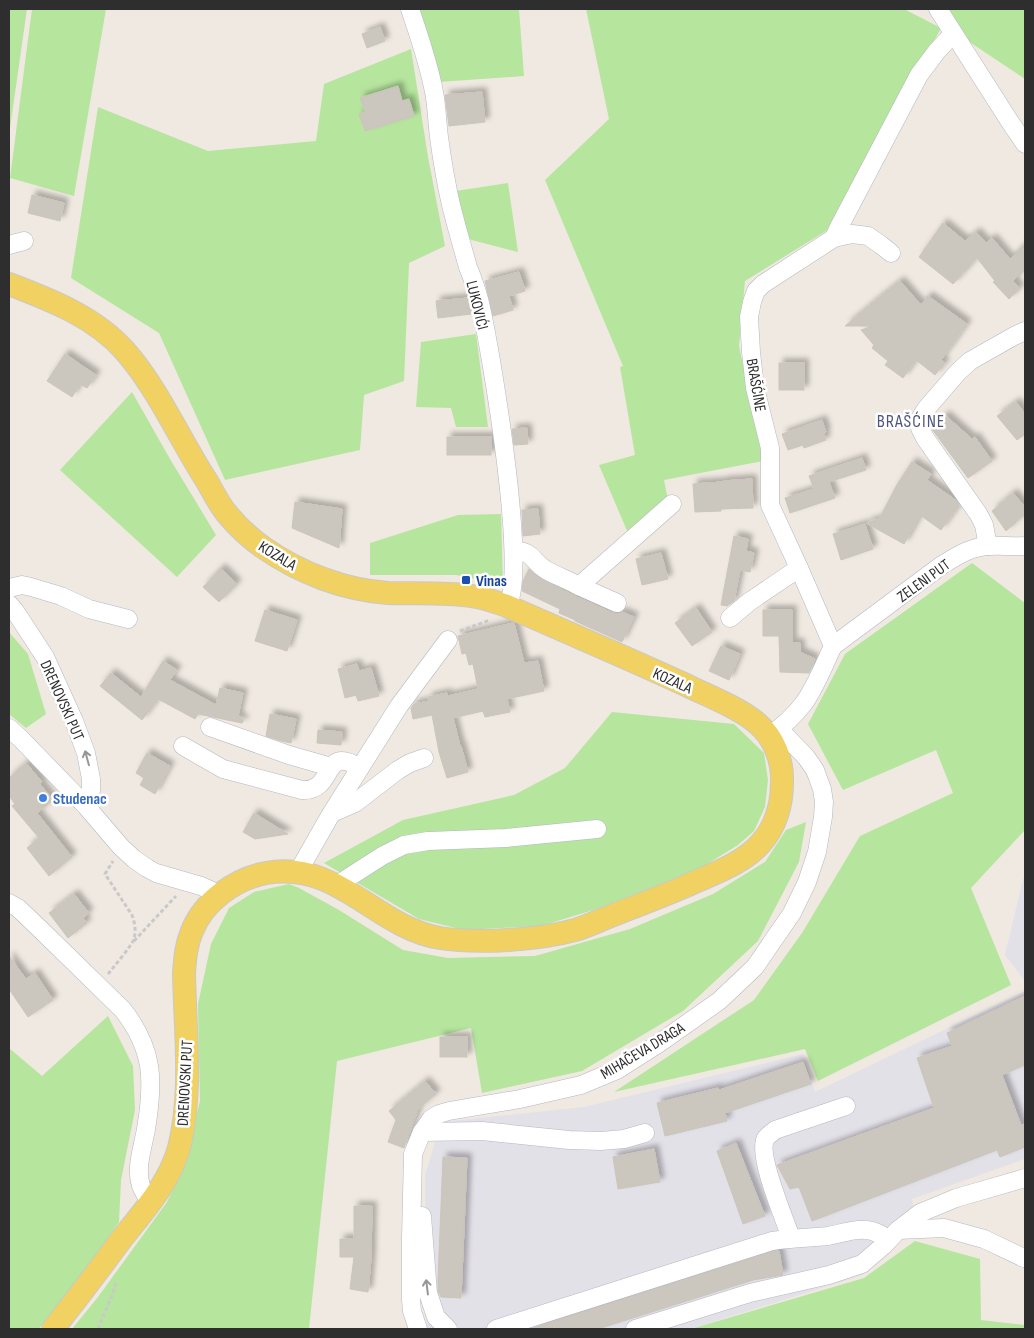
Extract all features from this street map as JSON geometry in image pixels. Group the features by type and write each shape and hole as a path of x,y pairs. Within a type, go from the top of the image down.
{"main road":[{"name":"KOZALA","path":"9,284 72,310 92,321 125,351 143,374 227,514 244,532 264,548 313,575 360,589 472,596 507,606 723,703 774,733 775,748 781,768 782,794 775,822 762,843 753,851 722,870 578,929 538,937 513,939 442,938 405,926 337,885 318,876 298,872 280,871 264,874 244,880 217,896"},
{"name":"DRENOVSKI PUT","path":"53,1329 151,1202 174,1162 179,1148 187,1093 184,973 187,947 193,928 217,896"}],"street":[{"name":"LUKOVIĆI","path":"410,9 424,51 434,91 439,139 451,205 464,255 479,298 489,348 507,467 514,550 511,598 507,606"},
{"path":"938,9 1025,144"},
{"path":"834,238 919,75 953,34"},
{"name":"BRAŠĆINE","path":"833,646 770,505 770,448 755,388 749,317 756,291 763,284 834,238 852,234 868,236 891,253"},
{"path":"988,546 984,525 979,515 950,471 925,438 920,428 920,420 926,409 970,361 1014,336 1025,332"},
{"path":"579,586 672,504"},
{"name":"ZELENI PUT","path":"833,646 942,565 962,553 988,546 1025,546"},
{"path":"514,550 528,553 544,569 617,603"},
{"path":"730,618 749,602 799,568"},
{"path":"9,588 31,587 61,596 89,609 128,619"},
{"name":"DRENOVSKI PUT","path":"9,604 45,657 74,720 86,753 91,779 91,794 86,805"},
{"path":"298,872 331,814 399,706 448,640"},
{"path":"774,733 797,712 804,702 833,646"},
{"path":"210,727 289,755 331,767"},
{"path":"9,728 86,805 134,859 156,873 201,886 217,896"},
{"name":"MIHAČEVA DRAGA","path":"418,1329 412,1311 411,1300 413,1154 422,1132 431,1119 439,1114 520,1099 580,1085 617,1070 719,1001 755,967 792,913 807,882 817,852 824,802 822,789 815,770 806,757 774,733"},
{"path":"183,746 223,769 302,790 318,787 336,762 352,763 360,768"},
{"path":"331,814 355,803 398,770 424,758"},
{"path":"337,885 382,856 404,845 428,841 506,838 597,829"},
{"path":"9,903 18,908 123,1010 141,1038 151,1075 150,1100 139,1179 141,1188 151,1202"},
{"path":"791,1238 766,1167 764,1144 766,1137 775,1130 846,1106"},
{"path":"422,1132 482,1131 601,1142 624,1139 645,1133"},
{"path":"413,1174 420,1189 428,1294 436,1317 448,1329"},
{"path":"635,1329 750,1293 829,1275 862,1264 920,1213 956,1198 1025,1178"},
{"path":"496,1329 772,1241 791,1238 826,1236 861,1230 894,1235 944,1228 984,1239 1024,1258"}],"path":[{"path":"448,640 457,633 496,618 507,606"},
{"path":"117,856 105,874 132,915 135,923 134,941"},
{"path":"111,971 134,941 188,882"}],"shaded area":[{"path":"1025,878 1025,981 1005,955 1023,879"},
{"path":"1025,991 1025,1159 912,1199 916,1226 863,1275 691,1329 427,1329 425,1176 441,1122 584,1107 803,1054 815,1092"}],"green space":[{"path":"9,9 27,9 9,135"},
{"path":"32,9 106,9 74,196 10,178"},
{"path":"415,9 519,9 524,76 439,82"},
{"path":"586,9 904,9 941,28 834,226 745,281 739,346 763,461 664,480 668,500 628,533 599,465 635,455 620,367 623,366 545,180 609,119"},
{"path":"949,9 1025,9 1025,79 965,39"},
{"path":"411,49 428,157 445,246 409,263 404,381 364,395 360,450 225,480 159,333 71,278 98,107 208,151 316,141 324,84"},
{"path":"508,183 518,252 468,239 456,191"},
{"path":"476,334 488,427 456,427 451,408 416,407 421,342"},
{"path":"132,392 216,535 177,577 60,470"},
{"path":"501,514 503,584 456,575 370,575 370,543 458,515"},
{"path":"972,563 1025,603 1025,830 971,888 1011,985 818,1081 805,1049 614,1092 754,1000 802,933 860,836 953,793 936,750 843,790 808,724 845,654"},
{"path":"9,632 28,654 46,714 26,728 9,714"},
{"path":"612,712 734,724 764,753 768,780 765,807 754,831 738,845 699,869 600,908 541,926 464,930 419,919 324,863 403,820 514,795 565,768"},
{"path":"806,822 799,862 758,941 683,1011 582,1071 482,1093 471,1028 337,1061 309,1329 72,1329 98,1297 167,1202 183,1168 200,1101 198,1004 211,944 229,908 254,892 289,884 339,910 403,950 448,958 535,956 630,929 713,894 765,862 786,830"},
{"path":"108,1016 133,1066 135,1110 121,1180 119,1222 87,1268 39,1329 9,1329 9,1048 42,1076"},
{"path":"915,1241 980,1259 981,1320 1025,1325 1025,1329 691,1329 864,1278"}],"building":[{"path":"380,27 385,41 367,48 362,34"},
{"path":"398,86 402,101 409,99 414,116 365,131 359,114 365,112 360,98"},
{"path":"482,92 485,122 449,126 445,95"},
{"path":"32,195 64,203 60,221 28,213"},
{"path":"943,223 965,241 976,232 986,243 992,238 1010,259 1025,244 1025,269 1013,281 1020,288 1009,299 993,282 995,281 977,258 953,284 919,257"},
{"path":"519,272 525,291 509,296 513,310 493,316 485,281"},
{"path":"900,281 921,305 928,296 967,324 941,360 945,363 935,375 916,360 903,378 885,365 888,361 872,348 874,345 861,330 873,326 845,326"},
{"path":"468,298 471,314 438,318 436,301"},
{"path":"65,354 96,375 87,388 80,384 72,397 47,381"},
{"path":"779,363 804,363 804,390 779,390"},
{"path":"1016,402 1025,414 1025,434 1017,440 997,416"},
{"path":"945,415 972,439 975,437 992,461 968,478 932,429"},
{"path":"822,420 826,432 824,434 826,440 804,448 803,445 788,450 782,434"},
{"path":"527,428 528,444 514,445 512,429"},
{"path":"447,437 491,437 491,455 447,455"},
{"path":"862,458 866,470 829,482 835,498 790,513 785,498 814,489 809,476"},
{"path":"912,462 931,474 927,480 957,501 959,505 941,530 920,515 904,544 866,523 879,519 898,483"},
{"path":"752,479 753,508 695,512 693,484"},
{"path":"1013,493 1025,507 1025,514 1006,531 992,511"},
{"path":"295,502 342,509 339,548 292,528"},
{"path":"538,509 540,534 523,536 522,510"},
{"path":"865,524 873,549 841,560 833,534"},
{"path":"734,536 748,539 746,551 754,553 750,572 740,570 734,601 727,606 721,605"},
{"path":"661,553 668,579 642,585 636,559"},
{"path":"221,568 237,584 219,602 203,587"},
{"path":"529,569 541,579 575,596 613,613 618,614 622,612 634,617 622,642 559,613 560,609 522,591 523,581"},
{"path":"696,608 712,632 692,646 675,623"},
{"path":"265,610 297,620 287,651 255,641"},
{"path":"763,610 792,610 792,643 800,643 800,652 815,659 809,673 780,672 779,636 763,636"},
{"path":"514,623 524,663 538,661 544,691 507,699 510,712 485,717 483,711 453,718 468,772 447,778 439,752 432,715 413,719 411,708 414,704 429,701 428,697 447,693 448,696 478,689 473,664 469,665 466,653 462,654 458,636"},
{"path":"721,646 740,654 729,680 709,671"},
{"path":"163,661 177,670 170,680 216,705 220,688 243,693 238,716 244,720 242,723 198,714 195,719 158,699 142,720 100,686 111,673 141,697"},
{"path":"357,664 359,671 371,668 379,696 358,701 356,695 345,698 338,669"},
{"path":"270,714 296,719 291,743 266,736"},
{"path":"318,730 342,732 341,745 317,743"},
{"path":"147,753 170,766 155,794 140,785 144,778 136,773"},
{"path":"26,763 42,782 40,784 53,800 37,813 72,857 49,876 27,848 39,838 12,806 15,804 9,796 9,778"},
{"path":"254,813 288,834 255,839 243,832"},
{"path":"74,894 89,913 83,918 87,923 68,938 49,913"},
{"path":"9,956 26,979 35,973 53,1000 28,1017 9,989"},
{"path":"1025,996 1025,1065 1002,1075 1021,1125 1025,1124 1025,1147 1000,1157 997,1150 812,1221 799,1187 790,1189 777,1165 934,1108 917,1058 952,1046 947,1033"},
{"path":"440,1037 467,1037 467,1057 440,1057"},
{"path":"803,1062 811,1084 725,1113 727,1121 665,1136 657,1103 718,1088 719,1090"},
{"path":"425,1081 436,1094 418,1109 404,1148 388,1142 396,1120 389,1111"},
{"path":"736,1143 765,1216 743,1224 717,1151"},
{"path":"654,1149 660,1182 618,1189 613,1157"},
{"path":"443,1157 467,1158 461,1298 441,1297 438,1291"},
{"path":"354,1206 372,1206 368,1292 350,1289 354,1257 340,1257 340,1239 354,1239"},
{"path":"779,1251 783,1275 753,1280 598,1329 530,1329"}],"place":[{"name":"Vinas","path":"466,580"},
{"name":"Studenac","path":"43,798"}],"district":[{"name":"BRAŠĆINE","path":"911,421"}]}
